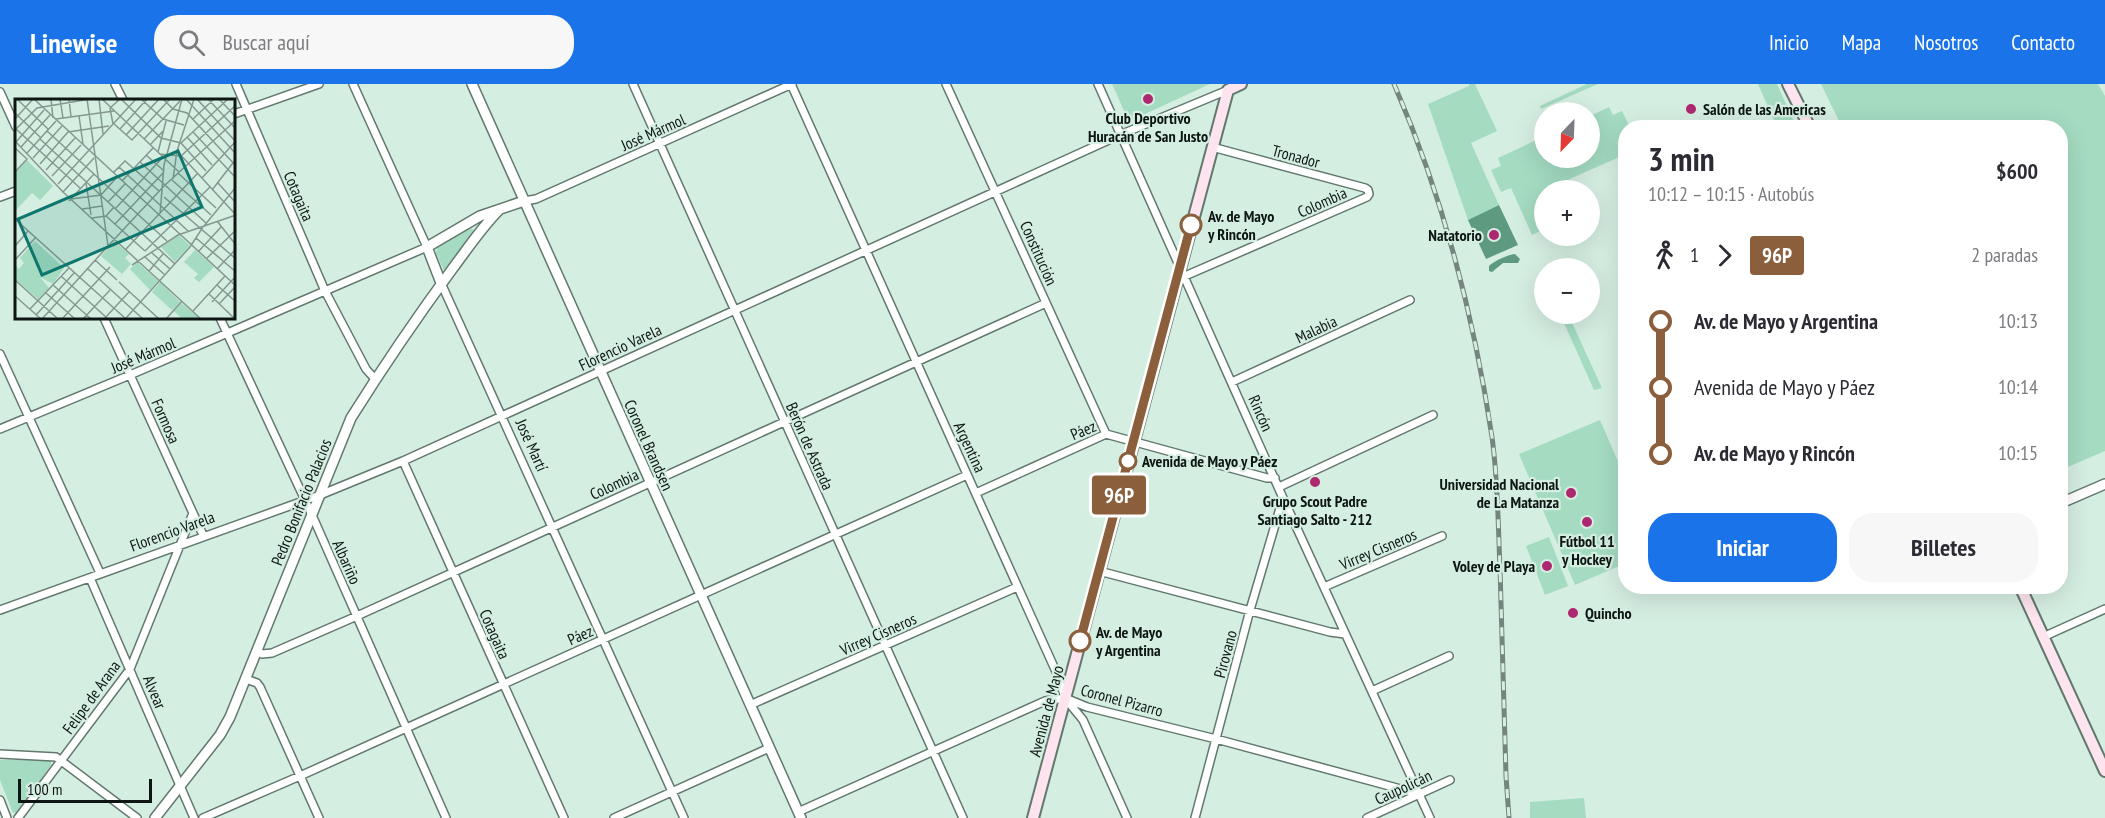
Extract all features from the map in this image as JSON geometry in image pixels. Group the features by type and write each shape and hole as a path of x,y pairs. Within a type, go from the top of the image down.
{"main road":[{"name":"Florencio Varela","path":"1228,90 1241,84"},
{"path":"1788,84 1806,120"},
{"name":"Avenida de Mayo","path":"1033,818 1228,90"},
{"path":"2024,594 2105,771"}],"street":[{"path":"115,84 122,99"},
{"name":"Cotagaita","path":"236,84 325,291 366,369 375,379"},
{"path":"236,113 319,84"},
{"name":"José Martí","path":"353,84 684,818"},
{"name":"Coronel Brandsen","path":"472,84 799,815"},
{"name":"Berón de Astrada","path":"633,84 963,818"},
{"name":"José Mármol","path":"524,201 536,198 791,84"},
{"name":"Argentina","path":"791,84 1058,676 1065,698 1083,720 1127,818"},
{"name":"Constitución","path":"946,84 1106,434"},
{"name":"Rincón","path":"1098,84 1283,498 1430,818"},
{"name":"Florencio Varela","path":"0,610 320,495 403,461 1122,134 1228,90"},
{"path":"0,92 15,126"},
{"name":"Tronador","path":"1212,147 1365,188 1369,194"},
{"path":"0,197 15,191"},
{"name":"Colombia","path":"1185,276 1367,197 1369,194"},
{"name":"Pedro Bonifacio Palacios","path":"427,247 480,216 524,201"},
{"name":"Pedro Bonifacio Palacios","path":"155,818 220,735 230,717 346,428 375,379 441,283 486,223 499,210"},
{"name":"José Mármol","path":"0,429 427,247"},
{"name":"Malabia","path":"1232,382 1410,300"},
{"name":"Colombia","path":"257,651 261,654 272,653 357,616 1046,303"},
{"name":"Formosa","path":"105,320 203,536"},
{"name":"Albariño","path":"221,320 312,515 446,818"},
{"path":"0,354 100,573"},
{"path":"1279,487 1433,415"},
{"name":"Páez","path":"976,493 1106,434 1266,478 1275,478"},
{"name":"Cotagaita","path":"403,461 564,818"},
{"name":"Páez","path":"203,818 834,533 968,475"},
{"path":"2068,500 2105,484"},
{"name":"Pirovano","path":"1196,818 1250,610 1283,498"},
{"name":"Felipe de Arana","path":"18,818 130,669 193,513"},
{"name":"Virrey Cisneros","path":"1324,587 1443,536"},
{"path":"1099,571 1345,634"},
{"name":"Alvear","path":"90,578 194,818"},
{"name":"Virrey Cisneros","path":"750,705 1017,587"},
{"path":"2043,637 2105,609"},
{"path":"1372,691 1449,656"},
{"path":"246,679 257,683 260,687 319,818"},
{"name":"Coronel Pizarro","path":"799,815 932,751 1045,701 1065,698 1087,707 1419,794"},
{"path":"614,818 769,748"},
{"path":"0,754 47,755 62,760 137,818"},
{"name":"Caupolicán","path":"1367,818 1450,780"},
{"path":"0,800 7,818"}],"shaded area":[{"name":"Club Deportivo Huracán de San Justo","path":"1112,84 1210,84 1132,120 1126,115"},
{"path":"1469,84 1475,84 1497,131 1471,143 1499,205 1468,220 1428,104"},
{"path":"1587,84 1598,84 1557,102 1549,102"},
{"path":"1758,84 1777,84 1793,120 1774,120"},
{"path":"1821,84 2098,84 2105,96 2105,451 2068,467 2068,120 1839,120"},
{"path":"1609,107 1613,115 1622,111 1626,120 1618,120 1618,158 1600,166 1600,111"},
{"path":"1534,141 1534,168 1594,168 1568,180 1534,180 1534,234 1532,235 1511,188 1501,192 1491,170 1501,166 1498,158"},
{"name":"Natatorio","path":"1499,205 1518,245 1486,259 1468,220"},
{"path":"468,227 474,230 448,269 444,271 436,253 437,245"},
{"path":"1515,254 1520,259 1518,263 1503,263 1492,272 1489,271 1489,266 1494,262"},
{"path":"1564,324 1573,324 1602,388 1594,390"},
{"name":"Fútbol 11 y Hockey","path":"1600,420 1618,462 1618,566 1575,585 1519,454"},
{"name":"Voley de Playa","path":"1549,537 1568,586 1545,595 1526,546"},
{"path":"0,760 51,760 51,765 18,812 13,813 0,780"},
{"path":"1584,798 1586,818 1530,818 1530,802"}],"railway":[{"path":"1394,84 1441,212 1466,302 1485,392 1496,469 1498,502 1509,818"}],"bus line":[{"name":"96P","path":"1080,641 1191,225"}],"place":[{"name":"Club Deportivo Huracán de San Justo","path":"1148,99"},
{"name":"Salón de las Americas","path":"1691,109"},
{"name":"Av. de Mayo y Rincón","path":"1191,225"},
{"name":"Natatorio","path":"1494,235"},
{"name":"Avenida de Mayo y Páez","path":"1128,461"},
{"name":"Grupo Scout Padre Santiago Salto - 212","path":"1315,482"},
{"name":"Universidad Nacional de La Matanza","path":"1571,493"},
{"name":"Fútbol 11 y Hockey","path":"1587,522"},
{"name":"Voley de Playa","path":"1547,566"},
{"name":"Quincho","path":"1573,613"},
{"name":"Av. de Mayo y Argentina","path":"1080,641"}]}
